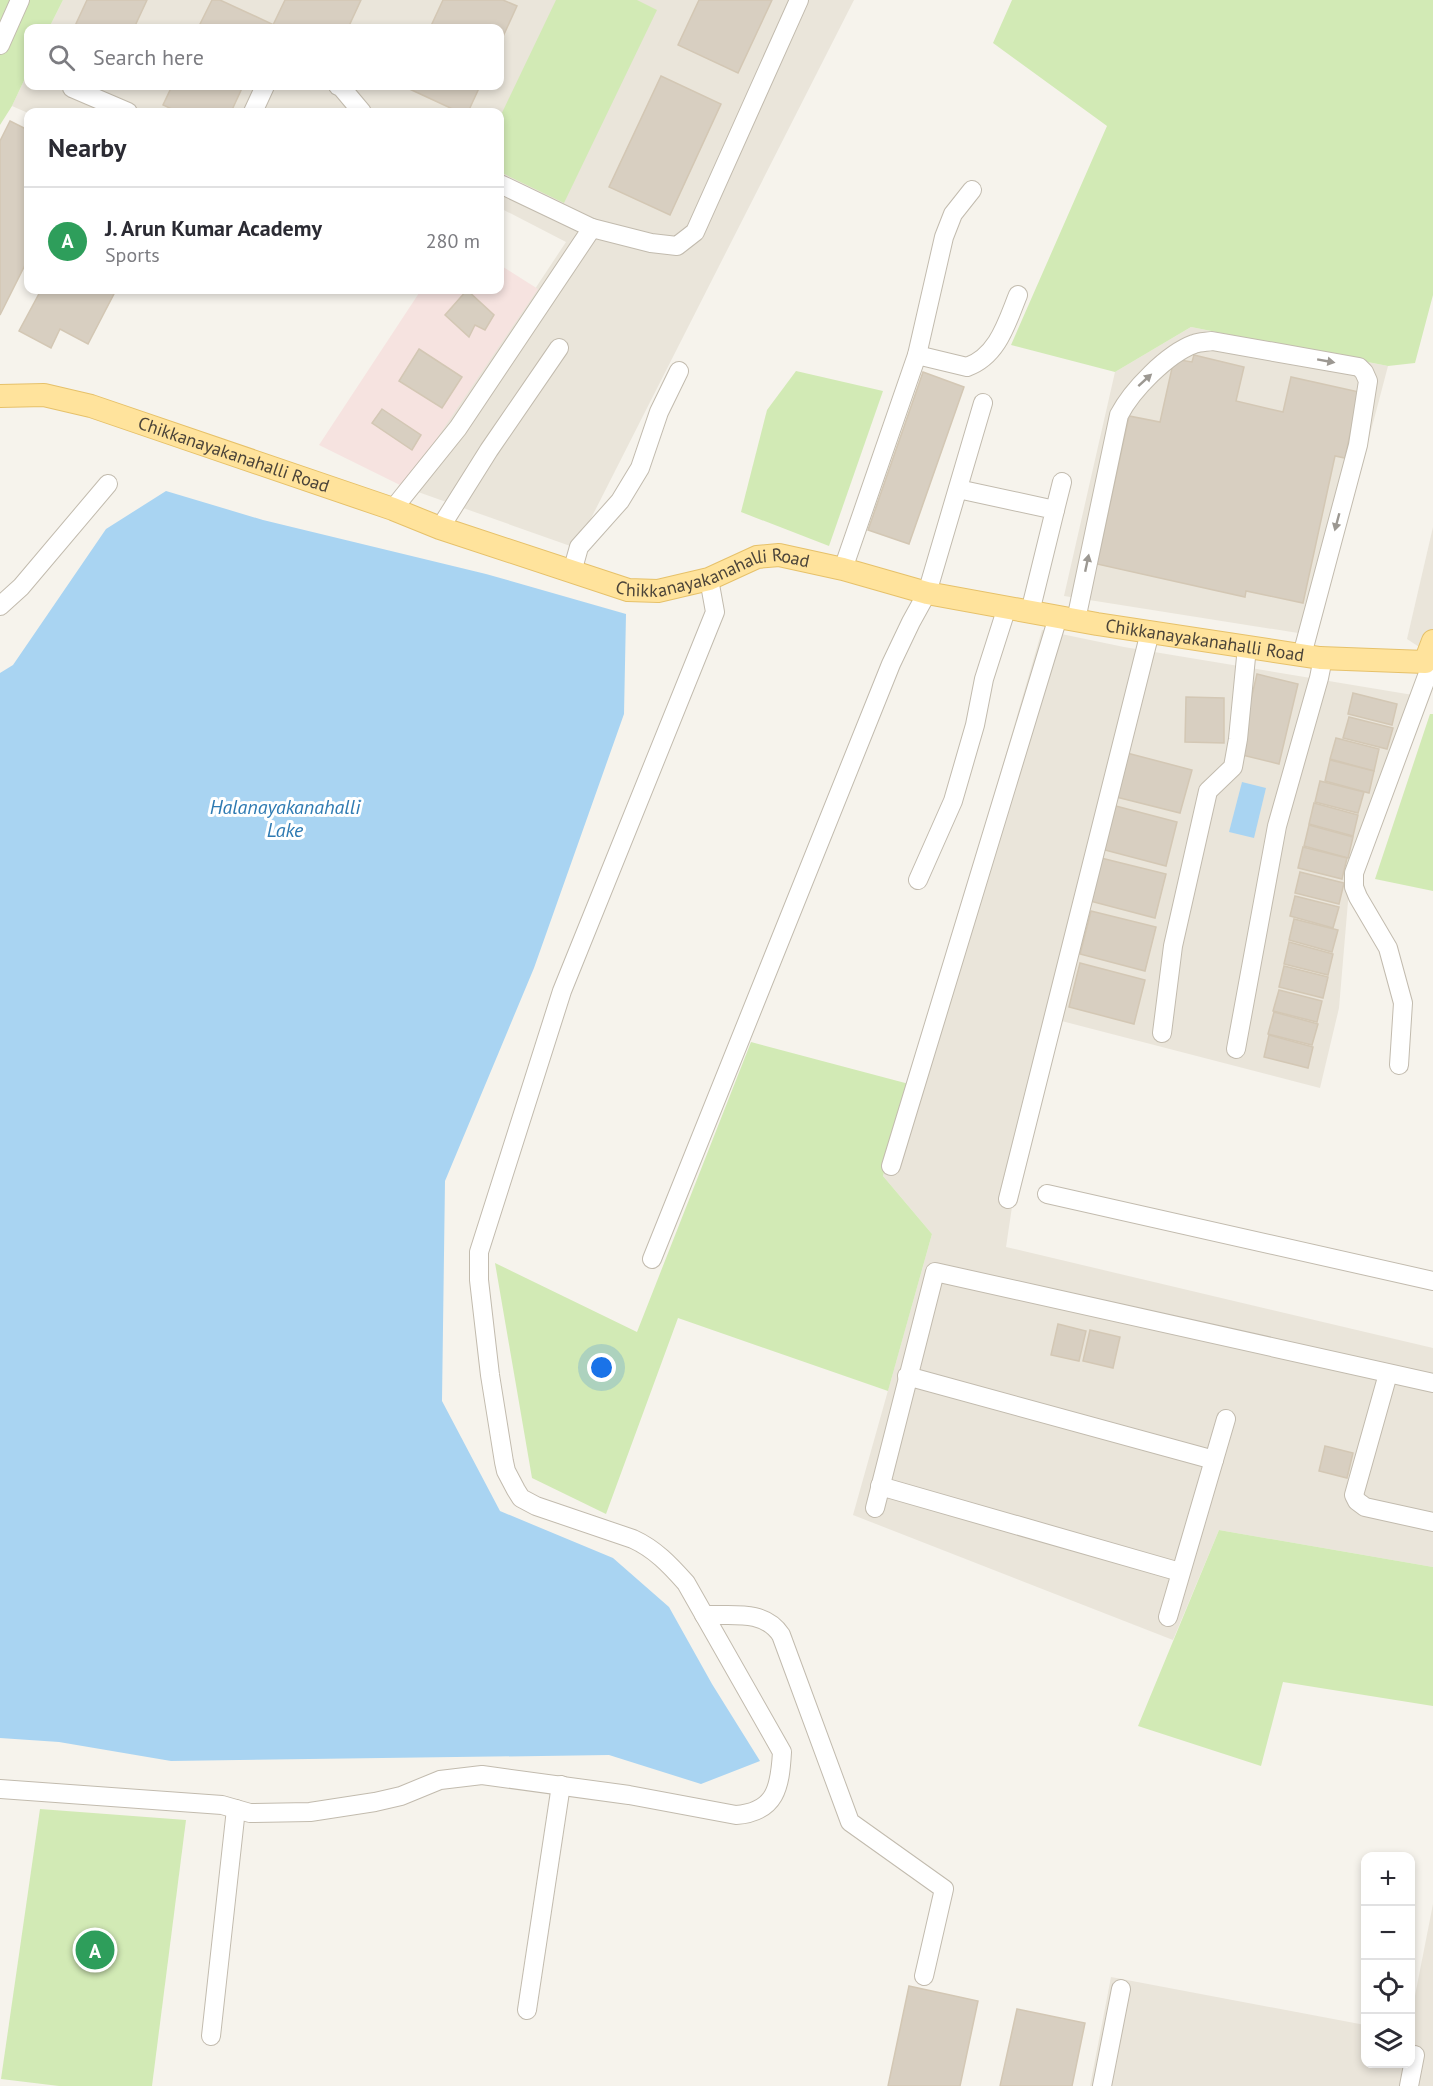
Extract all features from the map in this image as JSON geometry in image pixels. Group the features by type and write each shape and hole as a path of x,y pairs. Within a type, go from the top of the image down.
{"main road":[{"name":"Chikkanayakanahalli Road","path":"0,396 44,395 91,406 393,509 440,528 628,590 658,591 709,579 757,557 779,555 843,569 927,593 1150,632 1312,656 1430,661"}],"street":[{"path":"0,45 20,0"},
{"path":"504,186 592,228 651,243 677,246 695,232 799,0"},
{"path":"77,90 119,108"},
{"path":"255,108 263,90"},
{"path":"344,90 359,108"},
{"path":"843,569 917,355 944,237 953,214 972,190"},
{"path":"393,509 458,428 592,228"},
{"path":"917,355 967,367 974,364 1000,340 1018,295"},
{"path":"891,1166 1067,618 1119,415 1126,401 1138,386 1182,351 1194,344 1212,341 1359,367 1368,381 1358,446 1312,656 1319,678 1277,826 1236,1049"},
{"path":"440,528 489,450 560,348"},
{"path":"572,572 579,547 621,501 640,468 659,412 679,371"},
{"path":"652,1259 891,664 927,593 983,403"},
{"path":"1030,612 1062,482"},
{"path":"0,606 21,587 108,484"},
{"path":"958,489 1055,510"},
{"path":"0,1789 222,1805 250,1813 310,1812 375,1802 401,1796 440,1780 482,1774 629,1795 736,1815 749,1814 761,1809 774,1798 781,1773 782,1752 686,1583 669,1563 647,1546 633,1539 553,1513 521,1498 506,1471 490,1375 479,1280 479,1252 562,991 715,612 709,579"},
{"path":"918,880 952,801 975,725 984,680 1007,607"},
{"path":"1008,1198 1150,632"},
{"path":"1162,1033 1173,946 1208,791 1233,767 1238,739 1246,646"},
{"path":"1399,1065 1403,1003 1388,948 1358,897 1354,887 1354,873 1430,661"},
{"path":"1047,1194 1433,1281"},
{"path":"874,1508 935,1272 1433,1383"},
{"path":"1388,1374 1354,1495 1365,1508 1433,1522"},
{"path":"907,1376 1214,1460"},
{"path":"1168,1617 1226,1419"},
{"path":"880,1485 1180,1572"},
{"path":"704,1616 757,1616 771,1622 777,1628 850,1822 944,1889 924,1976"},
{"path":"527,2010 561,1785"},
{"path":"211,2036 236,1809"},
{"path":"1102,2086 1121,1989"},
{"path":"1409,2086 1412,2068"}],"shaded area":[{"path":"63,0 854,0 576,548 404,487 566,242 504,210 504,108 24,108 24,111 12,106 24,80 24,90 504,90 504,24 51,24"},
{"path":"504,268 538,289 404,487 319,445 418,294 504,294"},
{"path":"1191,327 1388,366 1317,636 1064,596 1115,372"},
{"path":"1433,527 1433,656 1407,639"},
{"path":"1042,630 1124,647 1413,695 1351,866 1339,1008 1320,1088 1050,1018 1022,1140 1006,1247 1433,1348 1433,1567 1219,1530 1173,1640 853,1515 932,1234 883,1176"},
{"path":"1433,1904 1433,2086 1090,2086 1111,1977 1361,2024 1361,2068 1415,2068 1415,1996"}],"green space":[{"path":"0,0 63,0 51,24 24,24 24,80 0,125"},
{"path":"556,0 637,0 657,10 564,203 504,174 504,109"},
{"path":"1012,0 1433,0 1433,295 1415,363 1388,366 1191,327 1115,372 1011,345 1107,126 993,43"},
{"path":"796,371 883,391 829,546 741,512 767,410"},
{"path":"1430,714 1433,714 1433,891 1375,879"},
{"path":"751,1042 909,1084 883,1176 932,1234 888,1391 678,1318 606,1514 532,1478 495,1263 637,1332"},
{"path":"1219,1530 1433,1567 1433,1706 1283,1682 1261,1766 1138,1726"},
{"path":"40,1809 186,1820 152,2086 59,2086 1,2079"}],"water":[{"name":"Halanayakanahalli Lake","path":"166,491 263,520 486,574 626,614 624,714 534,968 445,1181 442,1401 500,1511 613,1558 669,1607 712,1684 760,1761 701,1784 609,1755 171,1761 59,1742 0,1738 0,673 13,665 106,529"},
{"path":"1242,782 1266,788 1254,838 1229,832"}],"building":[{"path":"87,0 147,0 136,24 76,24"},
{"path":"212,0 220,0 272,24 200,24"},
{"path":"285,0 361,0 350,24 273,24"},
{"path":"443,0 503,0 517,6 504,34 504,24 432,24"},
{"path":"699,0 772,0 738,73 678,45"},
{"path":"661,76 721,104 670,215 609,187"},
{"path":"170,90 241,90 233,108 169,108 163,105"},
{"path":"412,90 478,90 470,108 450,108"},
{"path":"10,121 24,128 24,267 0,315 0,141"},
{"path":"39,294 114,294 88,344 60,329 51,348 19,331"},
{"path":"463,294 471,294 494,315 485,330 475,325 469,337 445,315"},
{"path":"419,349 462,377 442,408 399,381"},
{"path":"1194,355 1244,367 1236,401 1283,412 1291,377 1359,392 1345,458 1335,456 1303,603 1246,591 1245,597 1097,564 1129,416 1160,422 1174,359 1192,362"},
{"path":"923,372 964,387 909,544 868,530"},
{"path":"382,409 421,435 412,450 372,423"},
{"path":"1257,674 1298,684 1279,764 1238,754"},
{"path":"1353,693 1397,704 1392,725 1348,714"},
{"path":"1186,697 1224,698 1224,743 1185,742"},
{"path":"1349,717 1393,728 1387,749 1343,738"},
{"path":"1336,738 1379,749 1374,771 1330,759"},
{"path":"1127,753 1192,770 1180,813 1116,797"},
{"path":"1330,760 1374,771 1369,793 1325,781"},
{"path":"1320,781 1364,792 1358,813 1315,802"},
{"path":"1314,803 1358,815 1353,836 1309,824"},
{"path":"1112,805 1177,822 1166,866 1101,849"},
{"path":"1309,825 1353,837 1348,858 1304,846"},
{"path":"1303,847 1347,858 1342,879 1298,868"},
{"path":"1101,858 1166,874 1155,918 1090,901"},
{"path":"1300,872 1344,883 1339,904 1295,893"},
{"path":"1295,896 1339,907 1333,928 1290,916"},
{"path":"1091,911 1156,927 1145,971 1080,954"},
{"path":"1294,919 1338,930 1332,952 1289,940"},
{"path":"1289,942 1333,954 1328,975 1284,964"},
{"path":"1080,963 1145,980 1134,1024 1069,1007"},
{"path":"1284,966 1328,977 1323,998 1279,987"},
{"path":"1279,990 1322,1001 1317,1022 1273,1011"},
{"path":"1274,1012 1318,1024 1312,1045 1268,1034"},
{"path":"1269,1035 1313,1047 1308,1068 1264,1057"},
{"path":"1058,1324 1086,1331 1079,1361 1051,1355"},
{"path":"1090,1330 1120,1337 1113,1368 1083,1361"},
{"path":"1325,1446 1353,1453 1347,1478 1319,1471"},
{"path":"909,1986 978,2001 960,2086 888,2086"},
{"path":"1017,2009 1085,2023 1072,2086 1000,2086"}],"place":[{"name":"J. Arun Kumar Academy","path":"95,1950"}]}
